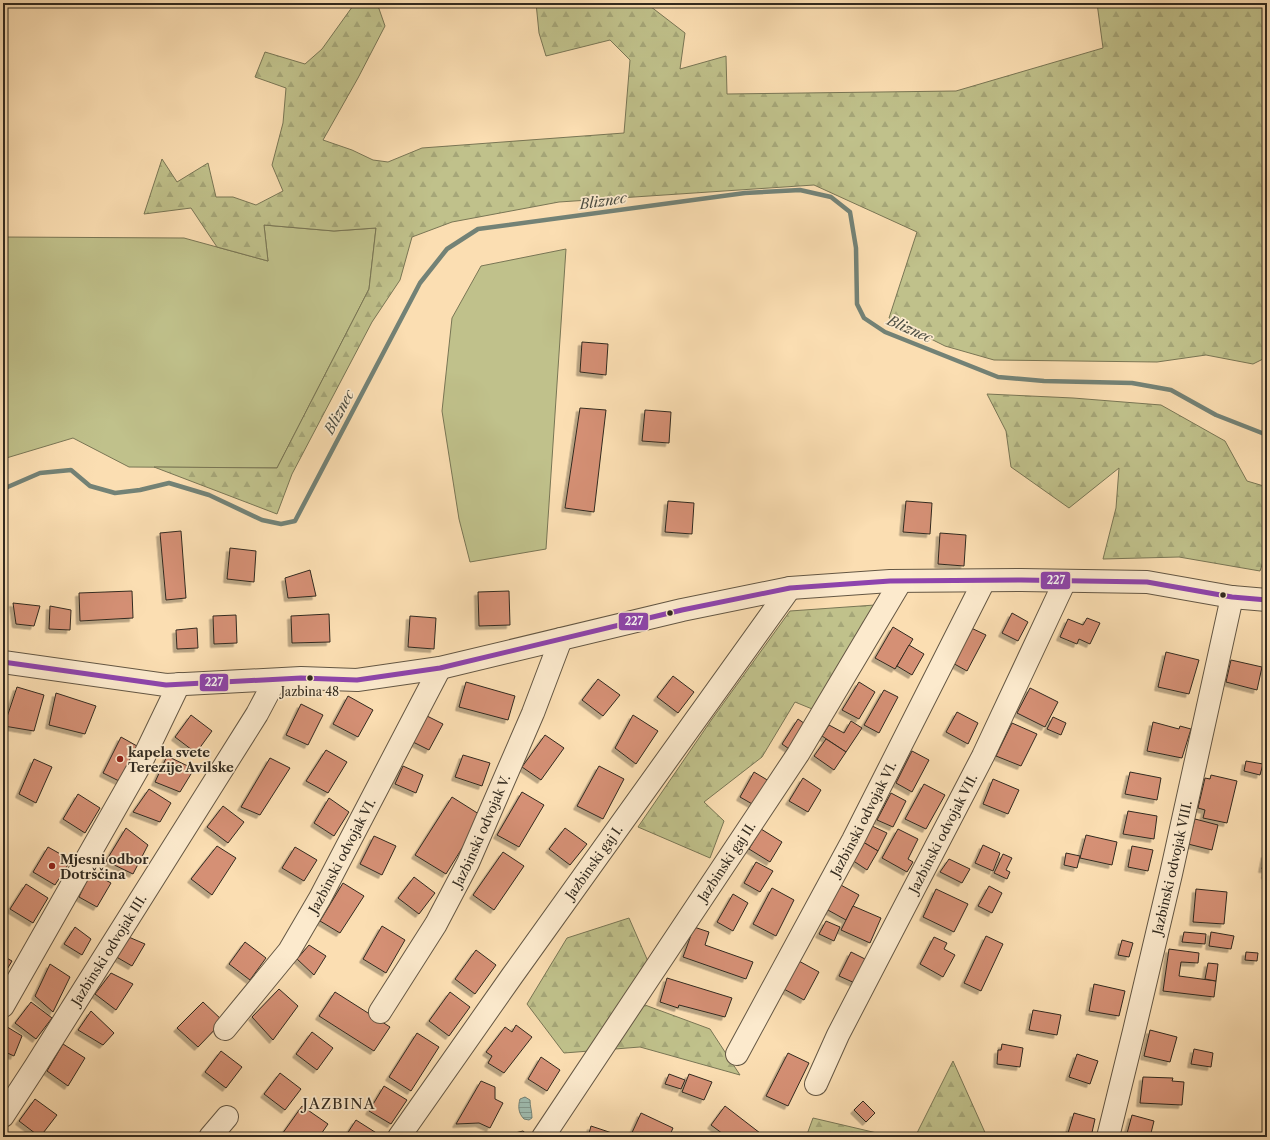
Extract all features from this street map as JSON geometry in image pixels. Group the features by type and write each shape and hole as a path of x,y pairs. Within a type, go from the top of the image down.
{"street":[{"path":"3,662 166,685 301,678 357,680 440,668 682,610 790,588 901,581 1147,582 1232,597 1267,600"},
{"name":"Jazbinski gaj II.","path":"543,1137 798,754 901,581"},
{"name":"Jazbinski odvojak VI.","path":"737,1054 853,840 984,581"},
{"name":"Jazbinski odvojak VII.","path":"816,1084 838,1035 983,756 1065,581"},
{"name":"Jazbinski gaj I.","path":"399,1137 790,588"},
{"name":"Jazbinski odvojak VIII.","path":"1108,1137 1171,874 1232,597"},
{"name":"Jazbinski odvojak V.","path":"380,1012 436,924 468,863 534,713 560,639"},
{"name":"Jazbinski odvojak VI.","path":"225,1030 289,950 320,898 440,668"},
{"name":"Jazbinski odvojak III.","path":"3,1116 258,714 275,680"},
{"path":"3,1006 140,765 179,684"},
{"path":"210,1137 227,1117"}],"green space":[{"path":"355,3 377,3 385,26 323,140 352,150 373,160 388,162 422,148 624,133 630,60 610,40 546,56 539,33 536,3 646,3 685,33 680,69 726,56 727,94 956,91 1103,48 1097,3 1267,3 1267,357 1253,364 1206,355 1157,362 994,360 945,346 889,318 917,232 814,185 559,202 452,222 412,237 400,280 372,322 292,474 277,514 154,467 277,468 369,289 376,228 334,231 264,225 268,261 217,247 191,208 144,214 162,159 177,182 208,163 216,197 233,197 256,205 283,191 272,165 283,123 286,88 255,77 265,52 305,64 322,49"},
{"path":"264,225 334,231 376,228 369,289 277,468 129,467 73,438 3,459 3,237 184,238 268,261"},
{"path":"566,249 546,549 470,562 459,519 442,411 452,318 481,266"},
{"path":"987,394 1073,398 1161,405 1225,441 1247,481 1267,487 1267,549 1260,571 1179,557 1103,559 1116,508 1119,468 1069,508 1011,467 1006,431"},
{"path":"875,605 822,713 795,702 762,757 704,802 724,821 710,858 638,827 712,719 790,611"},
{"path":"629,918 650,966 626,998 710,1029 740,1075 640,1047 564,1053 527,1004 567,938"},
{"path":"953,1061 987,1137 915,1137"},
{"path":"813,1118 894,1137 806,1137"}],"shaded area":[{"path":"525,1097 530,1100 532,1118 529,1120 524,1119 519,1109 520,1099"}],"building":[{"path":"582,342 608,344 606,375 580,372"},
{"path":"580,408 606,410 594,512 565,508"},
{"path":"645,410 671,412 669,443 642,441"},
{"path":"668,501 694,503 692,534 665,532"},
{"path":"906,501 932,503 930,534 903,532"},
{"path":"181,531 186,598 166,600 160,533"},
{"path":"940,533 966,535 964,566 938,564"},
{"path":"230,548 256,551 254,582 227,579"},
{"path":"310,570 316,596 288,598 285,578"},
{"path":"132,591 133,618 80,621 79,593"},
{"path":"509,591 510,625 479,626 478,592"},
{"path":"13,603 40,606 34,626 16,624"},
{"path":"50,606 71,610 70,630 49,629"},
{"path":"1012,613 1028,622 1018,641 1002,633"},
{"path":"329,614 330,642 292,643 291,616"},
{"path":"236,615 237,643 214,644 213,616"},
{"path":"410,616 436,618 434,649 408,647"},
{"path":"1087,618 1100,623 1090,644 1079,639 1077,644 1060,637 1068,619 1083,625"},
{"path":"967,626 986,635 967,671 949,661"},
{"path":"893,627 913,639 895,669 875,658"},
{"path":"197,628 198,648 177,649 176,630"},
{"path":"909,645 924,654 912,675 897,666"},
{"path":"1166,652 1199,660 1189,694 1158,687"},
{"path":"1231,660 1262,667 1257,690 1226,682"},
{"path":"673,676 694,692 678,713 657,697"},
{"path":"598,679 620,695 603,716 582,700"},
{"path":"466,682 515,696 508,720 459,707"},
{"path":"859,682 875,692 859,719 842,710"},
{"path":"17,687 44,695 34,731 4,726"},
{"path":"1030,688 1058,702 1045,727 1017,713"},
{"path":"884,690 898,697 879,733 864,725"},
{"path":"56,693 96,706 85,734 49,725"},
{"path":"348,696 373,710 358,737 333,724"},
{"path":"301,704 323,715 308,745 286,735"},
{"path":"957,712 978,723 968,744 946,732"},
{"path":"191,715 212,731 196,753 175,737"},
{"path":"425,715 443,724 429,750 411,741"},
{"path":"633,715 658,731 636,764 615,748"},
{"path":"1053,717 1066,723 1061,735 1047,729"},
{"path":"798,719 811,728 795,753 782,744"},
{"path":"851,721 862,728 846,752 822,736 829,725 844,733"},
{"path":"1153,722 1179,729 1180,726 1191,729 1182,758 1147,751"},
{"path":"1012,723 1037,734 1021,766 996,756"},
{"path":"545,735 564,748 541,780 522,767"},
{"name":"kapela svete Terezije Avilske","path":"121,737 137,746 119,781 103,773"},
{"path":"826,739 846,752 834,770 814,756"},
{"path":"326,750 347,762 328,793 306,781"},
{"path":"912,751 929,760 912,792 896,783"},
{"path":"463,755 490,763 482,786 455,777"},
{"path":"167,756 194,769 180,792 155,782"},
{"path":"270,758 290,768 260,815 241,807"},
{"path":"34,759 52,767 36,803 19,794"},
{"path":"1246,761 1263,764 1260,775 1244,771"},
{"path":"403,766 423,775 416,793 395,784"},
{"path":"599,766 624,779 603,819 577,806"},
{"path":"754,772 769,781 754,805 740,797"},
{"path":"1130,772 1161,778 1157,800 1125,794"},
{"path":"1211,775 1237,781 1227,823 1203,818 1205,810 1198,808 1205,778 1210,779"},
{"path":"803,778 821,790 808,812 789,801"},
{"path":"993,779 1019,790 1008,814 983,804"},
{"path":"924,784 945,795 926,829 905,819"},
{"path":"149,789 171,803 160,822 133,812"},
{"path":"522,792 544,805 519,847 497,835"},
{"path":"891,793 906,801 893,827 877,820"},
{"path":"78,794 100,808 85,833 63,819"},
{"path":"452,797 482,816 446,874 415,855"},
{"path":"329,798 349,812 334,836 314,823"},
{"path":"223,806 244,822 228,843 207,827"},
{"path":"1128,811 1157,816 1154,839 1123,834"},
{"path":"1195,819 1218,825 1212,850 1188,844"},
{"path":"870,825 887,833 878,851 863,842"},
{"path":"126,828 148,845 133,874 106,861"},
{"path":"565,828 587,844 570,865 549,849"},
{"path":"761,829 782,842 770,862 749,849"},
{"path":"898,829 918,839 908,859 913,862 907,872 882,858"},
{"path":"1086,835 1117,842 1112,865 1080,858"},
{"path":"374,836 396,846 382,875 360,864"},
{"path":"863,842 878,851 867,870 852,860"},
{"path":"983,845 1000,853 993,871 975,863"},
{"path":"217,846 236,858 212,895 191,879"},
{"path":"1132,846 1153,850 1148,871 1128,867"},
{"name":"Mjesni odbor Dotrščina","path":"48,847 71,860 55,885 33,872"},
{"path":"295,847 317,860 304,881 282,868"},
{"path":"503,852 524,866 494,910 473,895"},
{"path":"1066,853 1080,856 1077,868 1064,865"},
{"path":"1003,854 1012,858 1006,870 1010,872 1007,879 994,873"},
{"path":"1265,854 1267,855 1267,876 1265,875 1266,869 1262,869"},
{"path":"949,859 970,869 962,883 940,872"},
{"path":"756,862 773,871 760,892 744,883"},
{"path":"91,872 111,883 97,907 79,897"},
{"path":"414,877 435,893 419,914 398,898"},
{"path":"343,883 364,896 340,933 320,921"},
{"path":"26,884 48,898 33,923 10,909"},
{"path":"839,884 859,895 846,920 826,909"},
{"path":"989,886 1002,893 992,913 978,906"},
{"path":"772,888 794,900 776,936 753,924"},
{"path":"936,889 968,904 954,932 923,917"},
{"path":"1196,889 1227,892 1224,924 1193,922"},
{"path":"733,894 748,903 733,931 717,922"},
{"path":"853,906 881,918 870,943 841,930"},
{"path":"826,921 840,927 834,941 819,934"},
{"path":"382,926 405,940 386,973 363,959"},
{"path":"75,927 91,939 82,955 64,944"},
{"path":"694,927 709,932 705,945 753,962 746,979 683,957"},
{"path":"1184,932 1206,934 1205,944 1182,942"},
{"path":"1211,932 1234,936 1231,949 1209,946"},
{"path":"124,935 145,944 132,966 113,955"},
{"path":"986,936 1003,944 981,991 964,983"},
{"path":"934,937 947,943 944,949 955,955 943,977 920,964"},
{"path":"1122,940 1133,943 1129,957 1118,955"},
{"path":"245,942 266,958 250,980 229,964"},
{"path":"309,945 326,956 314,975 297,959"},
{"path":"1169,949 1199,953 1198,963 1181,962 1179,976 1216,981 1214,997 1163,991"},
{"path":"476,950 496,965 475,994 455,979"},
{"path":"851,952 869,961 857,984 839,976"},
{"path":"1246,952 1258,953 1257,961 1245,960"},
{"path":"3,956 12,961 3,976"},
{"path":"797,960 819,972 804,1000 782,988"},
{"path":"1208,963 1218,964 1216,981 1205,979"},
{"path":"50,964 70,977 53,1012 35,996"},
{"path":"111,973 133,984 116,1010 95,994"},
{"path":"667,978 732,998 725,1017 679,1005 678,1008 660,1002"},
{"path":"1094,984 1125,991 1119,1016 1089,1011"},
{"path":"279,989 298,1006 273,1040 252,1017"},
{"path":"335,992 390,1027 374,1051 319,1016"},
{"path":"450,992 470,1007 449,1036 429,1021"},
{"path":"31,1002 52,1018 36,1039 15,1023"},
{"path":"203,1002 223,1021 198,1047 177,1028"},
{"path":"1033,1010 1061,1015 1057,1035 1029,1030"},
{"path":"91,1011 114,1033 103,1045 78,1030"},
{"path":"4,1025 22,1036 14,1056 3,1051"},
{"path":"516,1025 532,1037 504,1073 488,1063 492,1056 486,1052 505,1027 512,1032"},
{"path":"1150,1030 1177,1037 1170,1062 1144,1056"},
{"path":"312,1032 333,1048 317,1070 296,1054"},
{"path":"417,1033 439,1047 411,1091 389,1077"},
{"path":"63,1044 85,1058 68,1086 47,1071"},
{"path":"1002,1044 1023,1048 1020,1067 997,1064 998,1050 1001,1050"},
{"path":"1194,1049 1213,1053 1211,1067 1191,1064"},
{"path":"221,1051 242,1067 226,1088 205,1072"},
{"path":"788,1053 809,1063 788,1106 766,1096"},
{"path":"1077,1054 1098,1061 1090,1084 1069,1077"},
{"path":"541,1057 560,1070 547,1091 528,1079"},
{"path":"280,1073 301,1089 285,1110 264,1094"},
{"path":"669,1074 685,1080 681,1089 665,1084"},
{"path":"689,1074 712,1082 704,1100 682,1092"},
{"path":"1143,1077 1173,1078 1172,1081 1184,1082 1182,1105 1140,1103"},
{"path":"481,1081 495,1087 495,1099 503,1103 490,1128 479,1123 456,1124"},
{"path":"384,1086 407,1100 391,1124 369,1111"},
{"path":"35,1099 57,1115 40,1137 19,1121"},
{"path":"863,1101 875,1113 866,1122 854,1110"},
{"path":"302,1106 328,1124 319,1137 280,1137"},
{"path":"725,1106 760,1133 757,1137 727,1137 711,1125"},
{"path":"641,1113 673,1128 669,1137 630,1137"},
{"path":"1074,1113 1095,1119 1091,1137 1083,1137 1068,1133"},
{"path":"1132,1115 1154,1121 1150,1137 1126,1137"},
{"path":"356,1120 378,1134 376,1137 345,1137"},
{"path":"591,1126 615,1134 614,1137 588,1137"},
{"path":"523,1131 530,1137 514,1137 515,1133"},
{"path":"1066,1132 1068,1133 1083,1137 1065,1137"}],"waterway":[{"name":"Bliznec","path":"3,489 40,473 71,470 90,486 115,493 140,490 169,483 209,495 262,520 281,524 295,521 420,283 447,249 478,229 745,193 800,190 831,197 850,212 856,248 857,304 864,318 885,332 998,377 1044,381 1132,383 1171,390 1216,415 1267,434"}],"transit line":[{"name":"227","path":"3,662 166,685 301,678 357,680 440,668 682,610 790,588 890,581 1021,580 1147,582 1232,597 1267,600"}],"place":[{"name":"Jazbina 48","path":"310,678"},
{"name":"kapela svete Terezije Avilske","path":"120,759"},
{"name":"Mjesni odbor Dotrščina","path":"52,866"}],"district":[{"name":"JAZBINA","path":"339,1103"}]}
